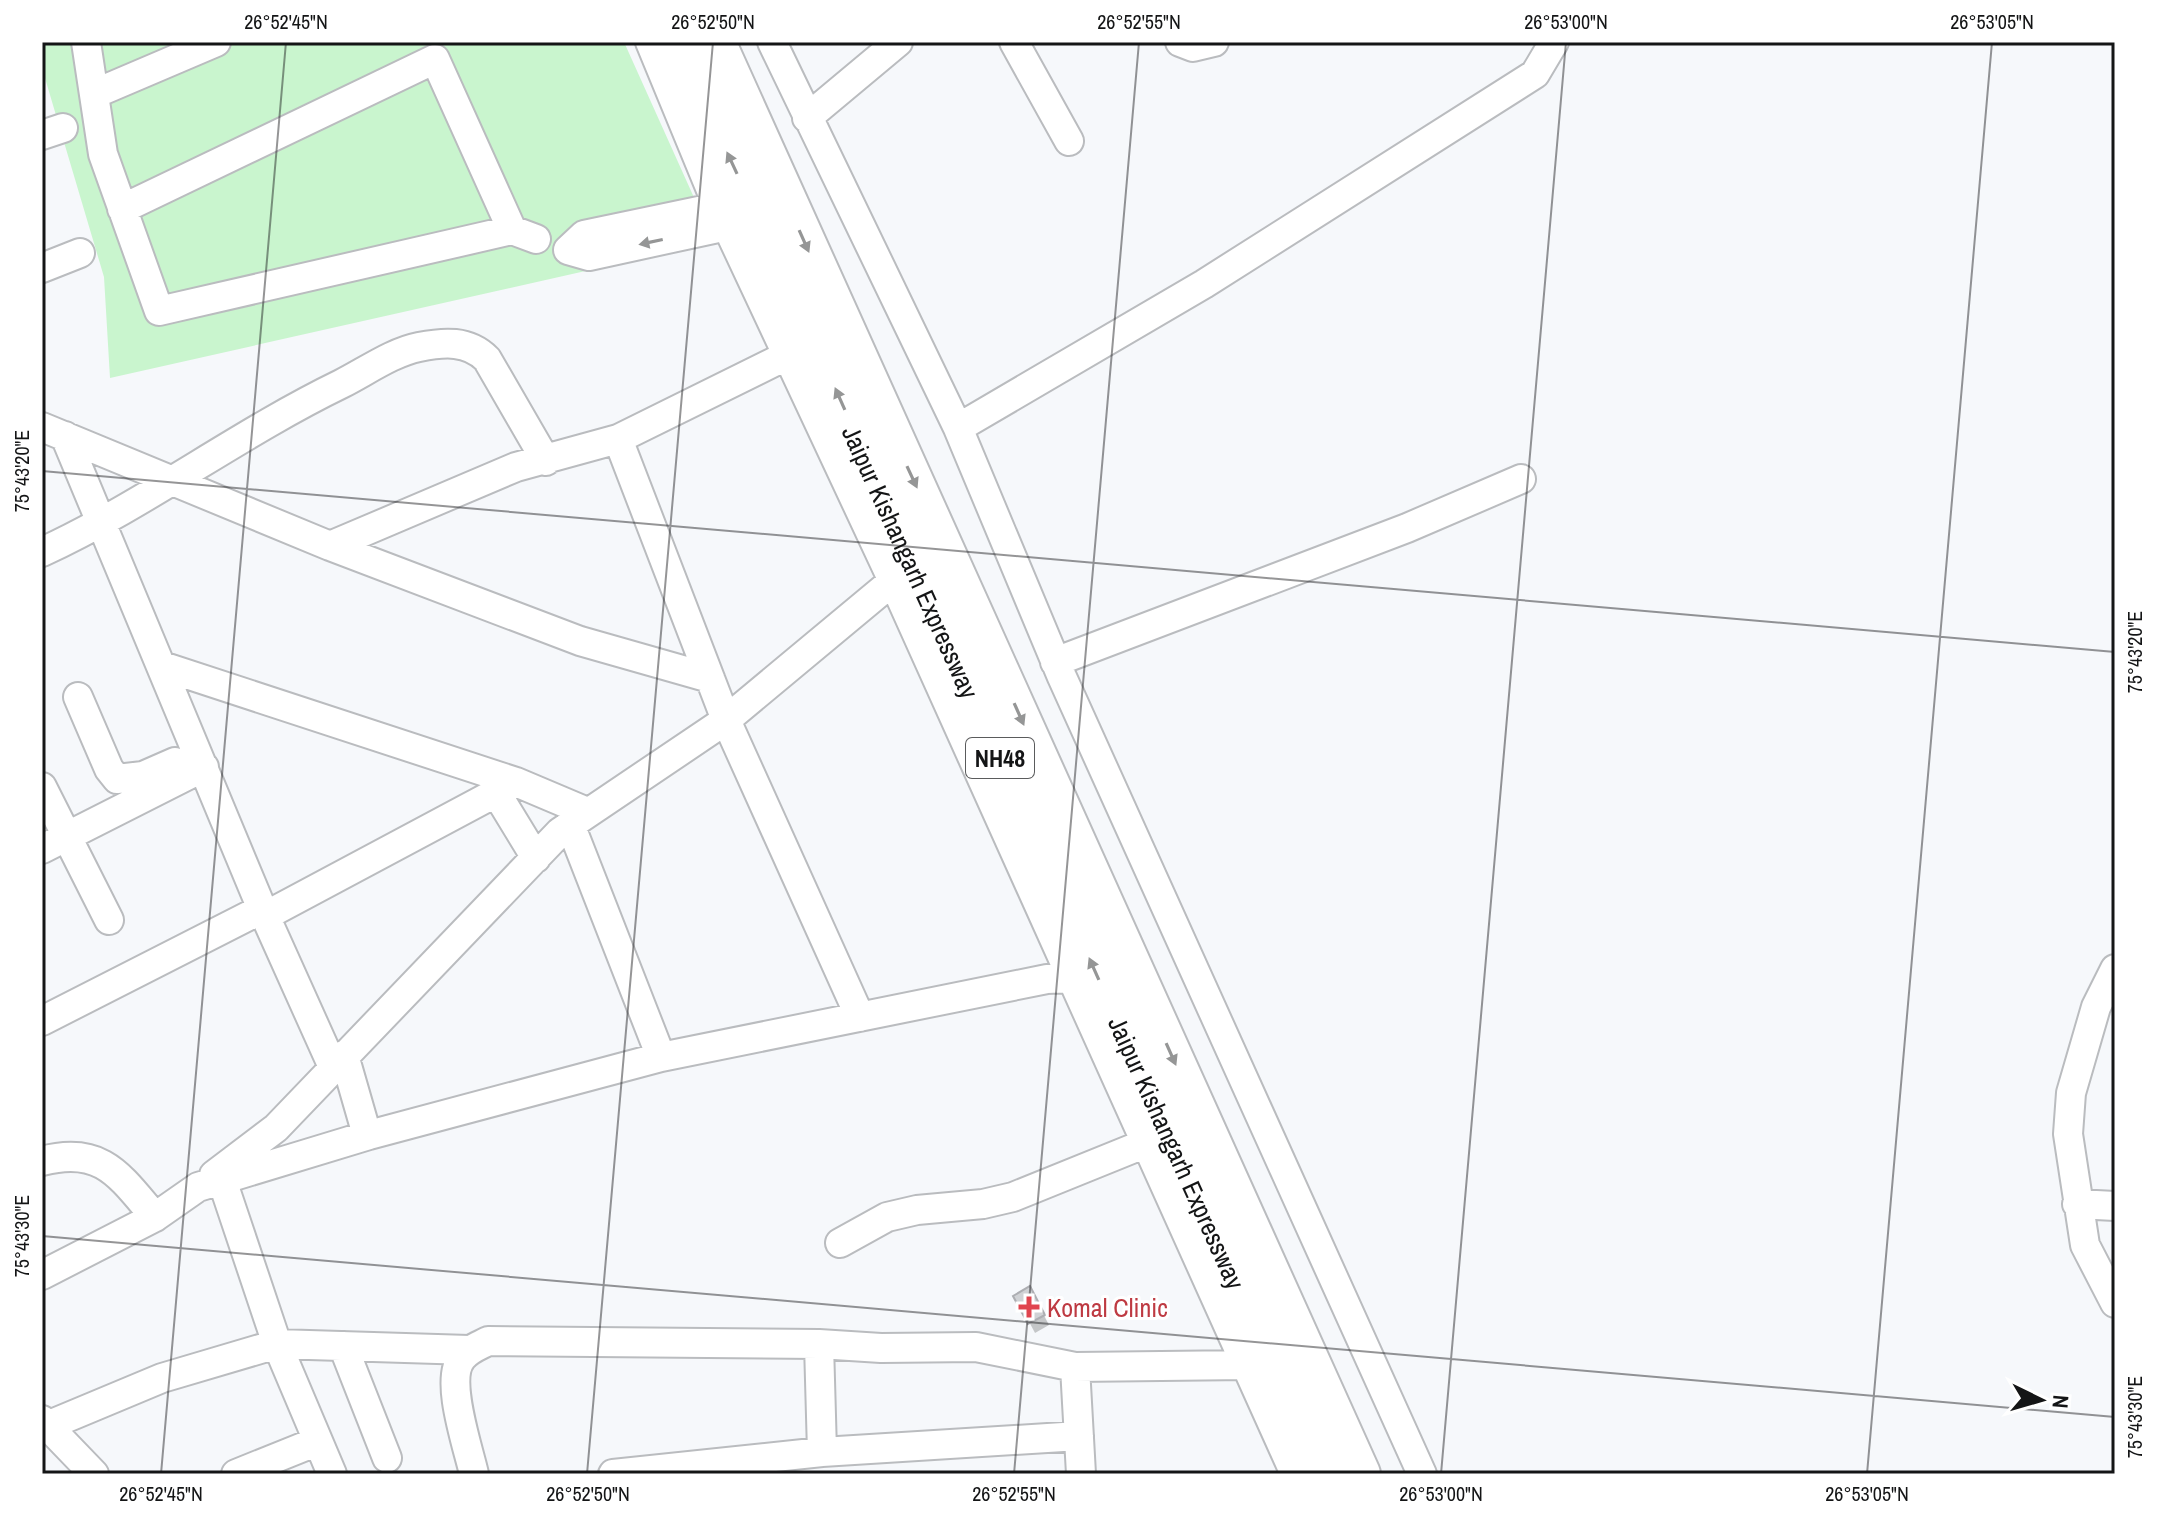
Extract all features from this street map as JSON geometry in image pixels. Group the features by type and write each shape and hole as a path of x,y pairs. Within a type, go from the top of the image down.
{"highway":[{"name":"Jaipur Kishangarh Expressway","path":"677,42 1322,1474"},
{"name":"Jaipur Kishangarh Expressway","path":"715,42 1360,1474"}],"street":[{"path":"86,42 103,154 122,209 159,311 524,235 432,50 122,209"},
{"path":"94,94 216,42"},
{"path":"650,42 723,216 893,581 1295,1474"},
{"path":"772,42 958,428 1055,662 1422,1474"},
{"path":"807,118 898,42"},
{"path":"1014,42 1069,141"},
{"path":"1180,42 1193,47 1214,42"},
{"path":"958,428 1204,284 1535,74 1554,42"},
{"path":"42,268 80,253"},
{"path":"42,552 105,523 170,479 284,412 416,348 454,343 476,348 487,359 546,461"},
{"path":"330,546 516,467 618,439 788,355"},
{"path":"48,428 330,546 580,641 710,678"},
{"path":"48,428 105,523 264,912 339,1061 367,1135"},
{"path":"618,439 726,720 860,1017"},
{"path":"1055,662 1407,528 1521,479"},
{"path":"43,1273 155,1217 210,1184 276,1128 536,858 579,818 726,720 893,581"},
{"path":"162,666 506,788 579,818 661,1057"},
{"path":"78,697 109,769 117,779 143,776 200,759"},
{"path":"54,843 200,759"},
{"path":"42,787 54,843 109,920"},
{"path":"506,788 536,858"},
{"path":"42,1021 506,788"},
{"path":"2115,969 2096,1007 2101,1042 2071,1093 2068,1134 2085,1245 2115,1303"},
{"path":"210,1184 367,1135 661,1057 1047,979 1070,978"},
{"path":"840,1243 887,1217 1013,1197 1144,1144"},
{"path":"42,1161 66,1154 113,1168 155,1217"},
{"path":"210,1184 332,1474"},
{"path":"2077,1204 2115,1206"},
{"path":"474,1474 453,1381 459,1360 469,1350 488,1341 976,1347 1075,1367 1247,1365"},
{"path":"94,1474 45,1423 162,1378 277,1344 469,1350"},
{"path":"819,1344 822,1452"},
{"path":"343,1346 387,1458"},
{"path":"1075,1367 1081,1474"},
{"path":"613,1474 822,1452 1079,1436"},
{"path":"236,1474 318,1441"}],"green space":[{"path":"42,42 624,42 714,242 110,378 104,277 42,68"}],"building":[{"path":"1030,1286 1045,1315 1028,1324 1013,1296"}],"place":[{"name":"Komal Clinic","path":"1029,1307"}]}
